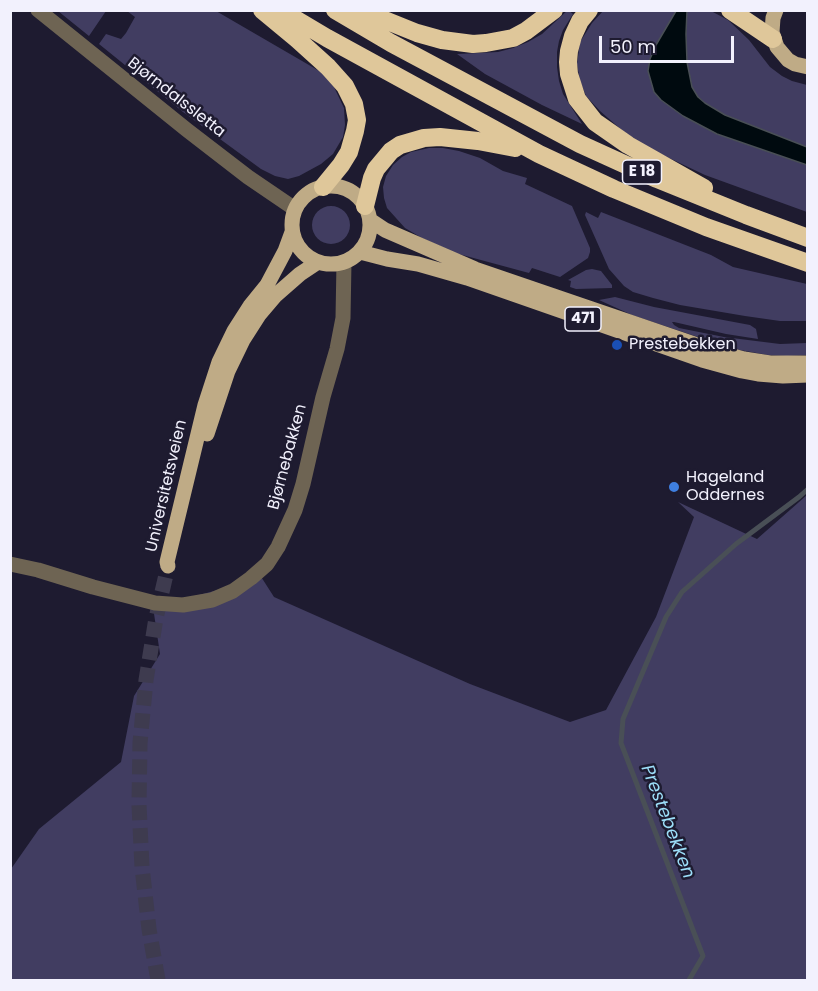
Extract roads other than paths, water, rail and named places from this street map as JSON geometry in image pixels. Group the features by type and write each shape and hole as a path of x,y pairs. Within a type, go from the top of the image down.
{"highway":[{"path":"262,10 328,67 345,86 354,104 357,120 352,142 341,165 323,187"},
{"name":"E 18","path":"280,10 539,154 614,189 706,227 807,263"},
{"name":"E 18","path":"335,10 580,144 657,179 807,238"},
{"path":"360,10 417,33 442,40 473,44 513,38 554,10"},
{"name":"E 18","path":"589,10 580,21 573,36 568,62 572,86 577,99 586,111 595,122 628,145 746,215"},
{"path":"730,10 773,39"},
{"name":"E 18","path":"368,213 372,178 376,169 391,151 411,141 440,138 478,141 539,154"}],"main road":[{"path":"776,10 772,25 773,39 777,47 788,60 807,67"},
{"path":"323,187 314,190 300,201 292,220 295,242 309,257 326,264 344,262 352,258 360,252 367,240 370,227 368,213"},
{"name":"471","path":"323,187 342,187 351,192 359,198 368,213 385,231 475,269 708,349 744,359 770,363 807,363"},
{"name":"Universitetsveien","path":"292,232 267,285 234,331 219,362 204,405 167,562 168,566 213,415 228,371 243,340 259,315 276,295 318,262"},
{"name":"471","path":"360,252 418,264 467,278 702,360 741,371 783,376 807,375"}],"street":[{"name":"Bjørndalssletta","path":"38,10 187,130 248,177 295,209"},
{"name":"Bjørnebakken","path":"10,564 156,603 177,605 212,600 233,591 267,564 278,547 295,510 303,484 343,318 344,262"}],"waterway":[{"name":"Prestebekken","path":"689,980 703,956 621,743 623,719 666,617 682,592 736,544 808,489"}],"tunnel":[{"path":"158,980 142,867 139,805 140,743 146,680 156,618 168,566"}],"place":[{"name":"Prestebekken","path":"617,345"},
{"name":"Hageland Oddernes","path":"674,487"}]}
